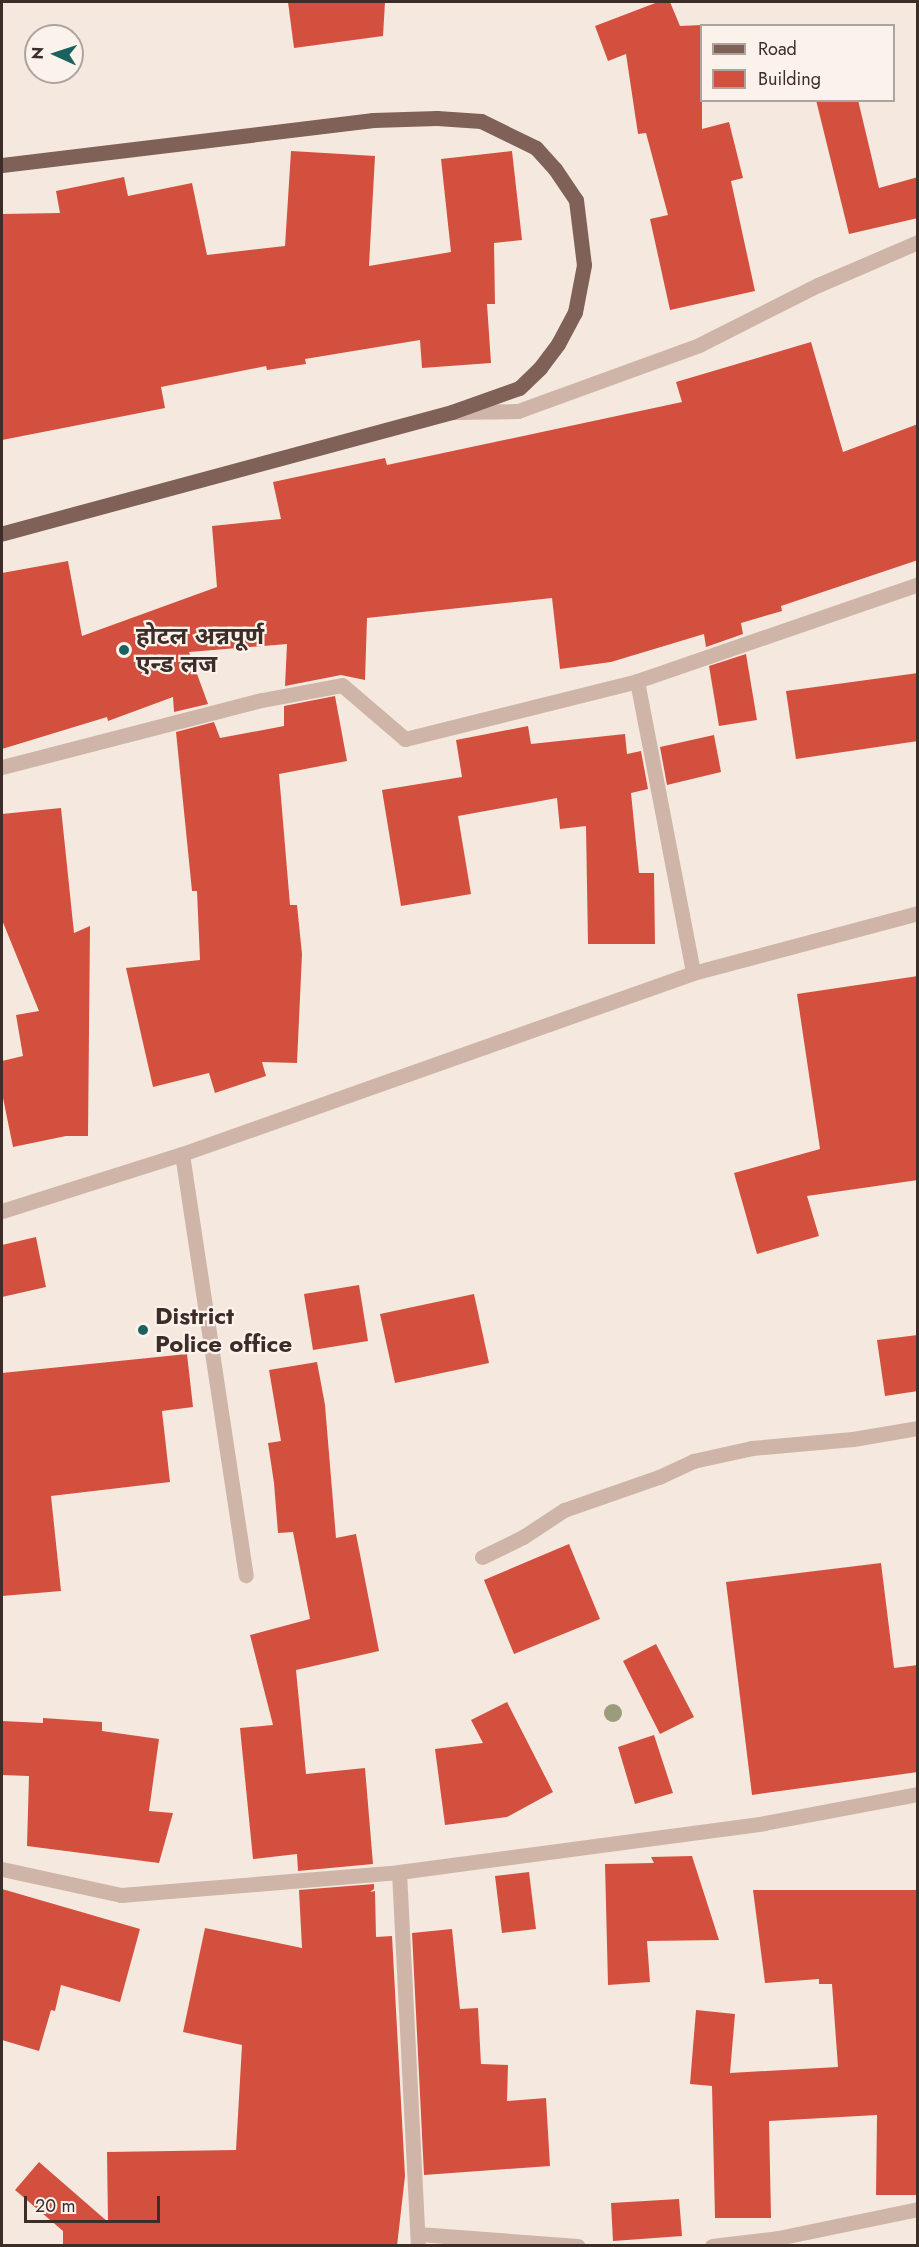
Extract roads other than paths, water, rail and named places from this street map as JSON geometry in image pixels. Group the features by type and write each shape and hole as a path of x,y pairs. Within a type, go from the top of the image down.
{"main road":[{"path":"2,165 373,120 436,118 480,121 512,134 536,148 576,200 584,265 575,312 558,344 540,368 519,388 452,412 2,533"}],"street":[{"path":"452,412 518,411 688,349 818,285 918,243"},
{"path":"2,767 262,700 342,685 405,739 637,681 918,584"},
{"path":"637,681 693,974"},
{"path":"2,1211 182,1154 693,974 918,914"},
{"path":"182,1154 246,1575"},
{"path":"482,1557 523,1537 564,1510 659,1477 693,1461 752,1448 853,1439 918,1428"},
{"path":"2,1869 121,1895 399,1872 764,1823 918,1794"},
{"path":"399,1872 418,2240 578,2246"},
{"path":"712,2246 778,2238 918,2210"}],"place":[{"name":"होटल अन्नपूर्ण एन्ड लज","path":"124,650"},
{"name":"District Police office","path":"143,1330"}]}
